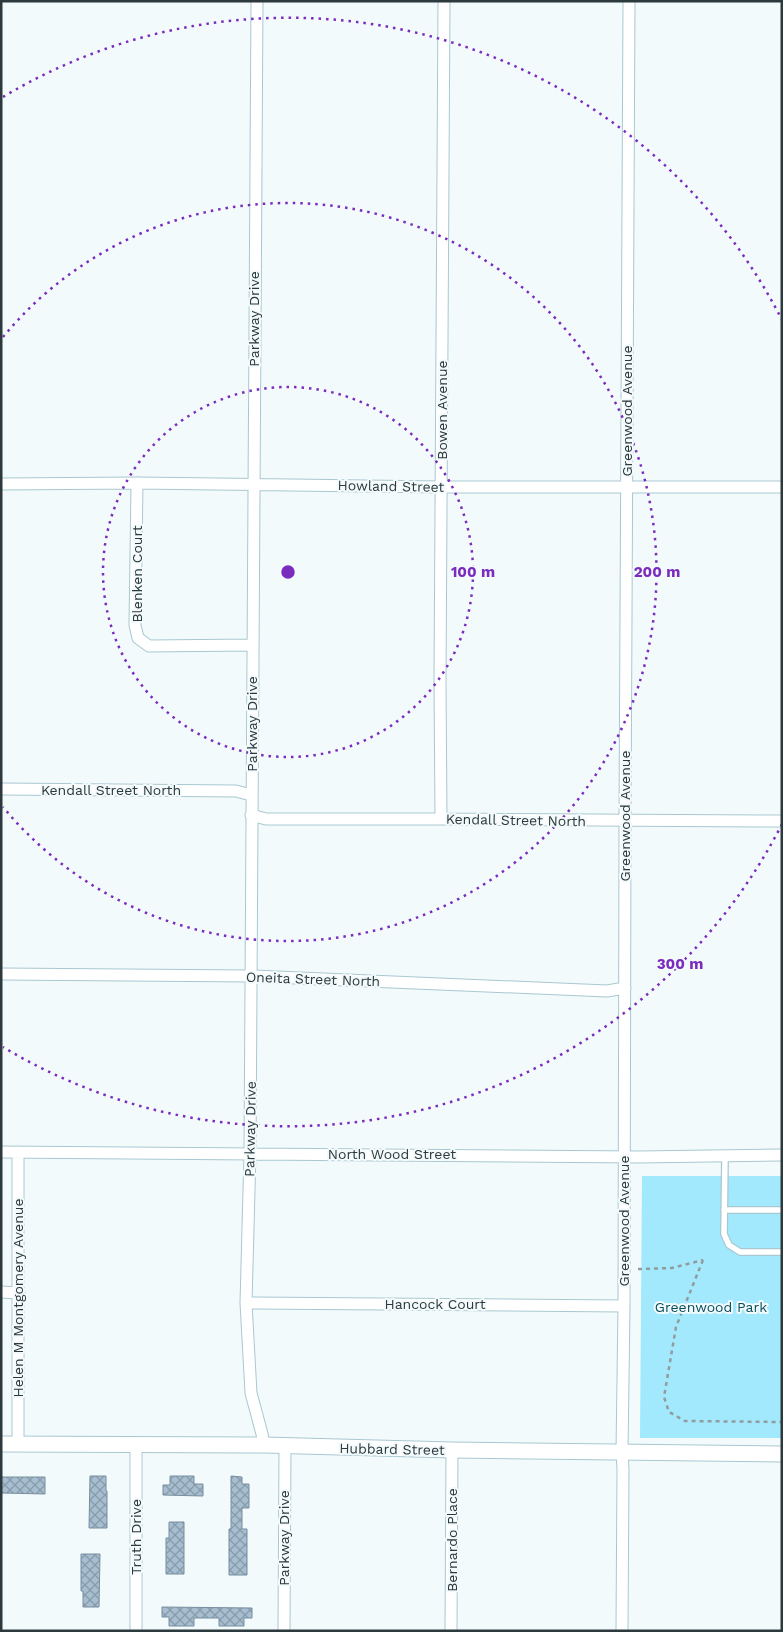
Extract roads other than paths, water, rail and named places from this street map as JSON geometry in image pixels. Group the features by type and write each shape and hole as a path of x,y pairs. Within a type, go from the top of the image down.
{"street":[{"name":"Parkway Drive","path":"257,1 250,1154 246,1303 251,1393 264,1445"},
{"name":"Bowen Avenue","path":"441,819 444,1"},
{"name":"Greenwood Avenue","path":"622,1631 629,1"},
{"name":"Howland Street","path":"1,484 137,483 441,487 782,487"},
{"name":"Blenken Court","path":"137,483 135,625 138,638 149,646 252,645"},
{"name":"Kendall Street North","path":"1,790 236,791 251,795"},
{"name":"Kendall Street North","path":"251,815 266,819 782,821"},
{"name":"Oneita Street North","path":"1,974 251,976 607,990 625,988"},
{"name":"North Wood Street","path":"1,1152 624,1156 782,1155"},
{"name":"Helen M Montgomery Avenue","path":"18,1152 18,1444"},
{"path":"1,1292 19,1292"},
{"name":"Hancock Court","path":"246,1303 624,1306"},
{"name":"Hubbard Street","path":"1,1444 264,1445 452,1450 782,1454"},
{"name":"Truth Drive","path":"136,1444 136,1631"},
{"name":"Parkway Drive","path":"284,1631 285,1446"},
{"name":"Bernardo Place","path":"451,1631 452,1450"}],"lane":[{"path":"725,1155 724,1234 729,1245 740,1252 782,1252"},
{"path":"724,1210 782,1210"}],"park label":[{"name":"Greenwood Park","path":"711,1307"}]}
